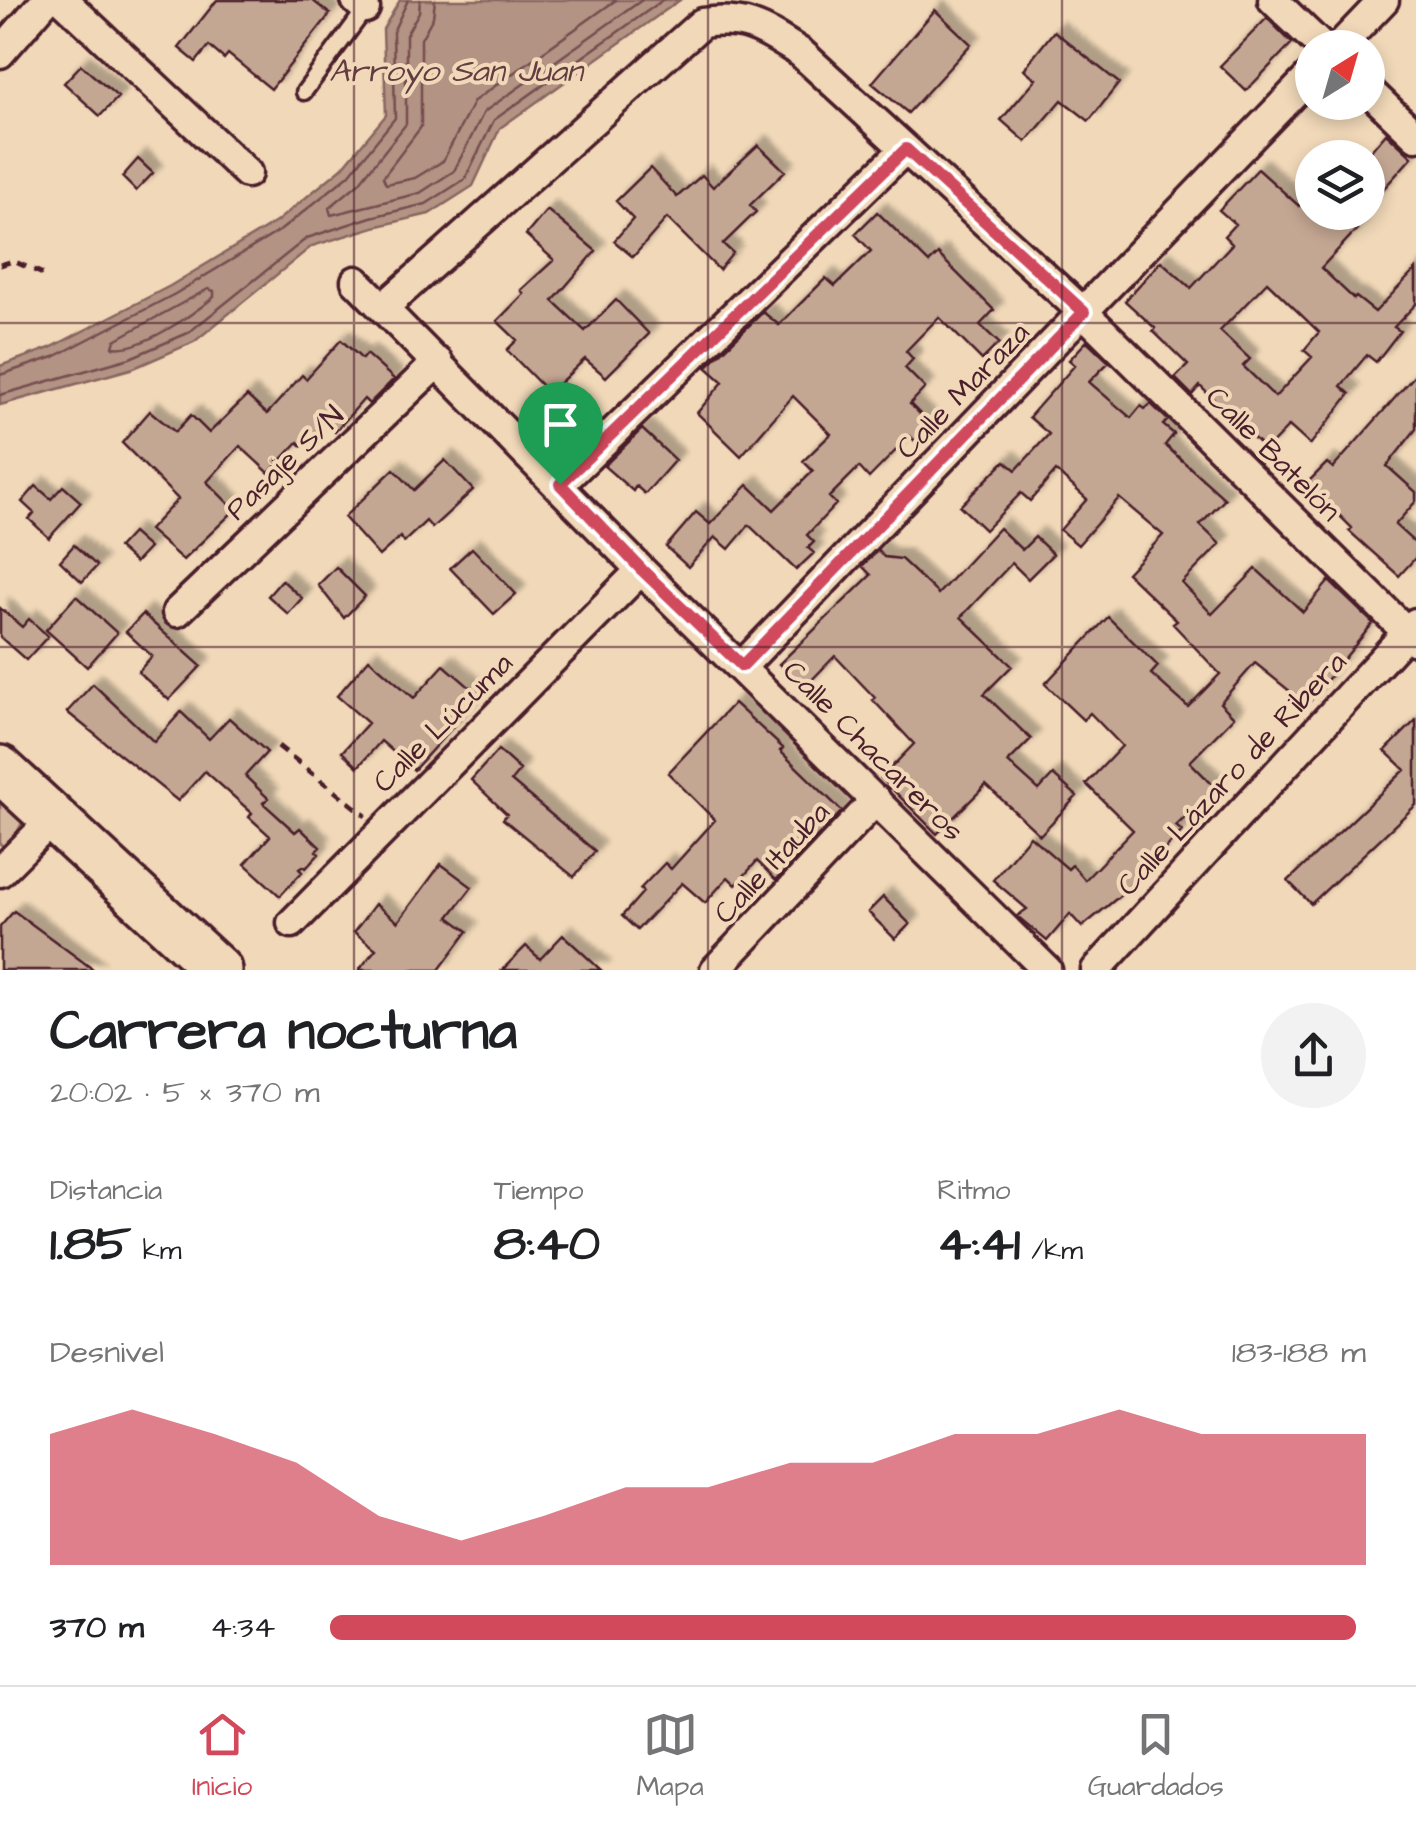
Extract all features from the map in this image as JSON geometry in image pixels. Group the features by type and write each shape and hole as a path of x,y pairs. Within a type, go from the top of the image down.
{"main road":[{"path":"0,769 218,970"}],"street":[{"path":"0,53 46,0"},
{"path":"63,0 246,173"},
{"path":"1273,0 1304,30"},
{"path":"1355,30 1384,0"},
{"name":"Calle Batelón","path":"383,308 702,23 728,19 754,24 801,53 1084,312 1413,632"},
{"name":"Calle Maraza","path":"742,666 1295,92"},
{"path":"1385,106 1416,136"},
{"path":"560,484 906,149"},
{"name":"Calle Chacareros","path":"356,281 1047,970"},
{"name":"Pasaje S/N","path":"176,612 438,362"},
{"name":"Calle Lúcuma","path":"292,923 642,570"},
{"name":"Calle Lázaro de Ribera","path":"1096,970 1413,632"},
{"name":"Calle Itauba","path":"715,970 876,800"},
{"path":"0,872 54,818"}],"lane":[{"path":"304,92 364,3"}],"path":[{"path":"0,265 13,261 44,274"},
{"path":"278,746 384,829"}],"shaded area":[{"path":"0,781 30,808 8,849 0,844"}],"water":[{"name":"Arroyo San Juan","path":"400,0 680,0 500,128 473,186 429,214 312,246 194,342 134,368 0,405 0,366 50,348 170,286 276,222 342,168 386,115 383,29"}],"building":[{"path":"217,0 312,0 330,14 271,89 228,54 224,59 209,46 196,62 179,48"},
{"path":"935,10 971,44 908,113 872,83"},
{"path":"1267,18 1292,43 1246,91 1220,66"},
{"path":"1054,31 1119,83 1089,121 1062,100 1026,142 1001,120 1036,79 1024,69"},
{"path":"81,65 118,97 100,116 64,83"},
{"path":"1386,133 1412,157 1385,187 1385,140 1380,140"},
{"path":"758,145 785,171 750,205 756,212 723,244 733,253 719,270 667,218 633,257 614,241 633,219 616,201 650,168 677,197 702,175 713,187"},
{"path":"138,159 153,173 136,191 122,177"},
{"path":"1258,169 1295,202 1295,230 1356,230 1321,268 1354,299 1375,312 1416,269 1416,304 1394,327 1400,331 1376,362 1367,355 1341,386 1350,394 1310,445 1289,426 1266,450 1200,386 1192,395 1175,378 1188,365 1125,301 1161,261 1191,288 1232,244 1224,236 1235,224 1219,210","holes":["1267,282 1319,332 1304,350 1312,357 1275,397 1243,366 1250,359 1220,331"]},
{"path":"547,210 596,251 553,301 585,331 616,300 649,334 606,377 585,359 549,393 507,350 517,340 497,321 524,294 521,290 554,260 526,235"},
{"path":"877,212 929,263 938,254 994,310 980,325 999,343 982,360 939,317 906,351 913,359 905,368 925,388 910,404 932,426 916,442 910,436 869,478 859,467 829,497 836,504 807,535 814,542 808,548 814,553 796,570 749,525 729,549 715,537 688,567 666,547 696,512 710,524 748,485 774,510 813,471 803,461 831,434 793,396 741,456 697,413 723,382 706,367 763,312 779,325 826,278 835,286 871,251 855,234"},
{"path":"341,340 362,359 366,354 394,379 369,404 364,399 335,432 324,422 302,446 298,442 269,473 240,446 207,482 235,510 183,560 149,530 178,499 122,443 150,411 175,432 191,415 209,433 247,396 267,414"},
{"path":"1087,341 1109,362 1089,382 1131,418 1141,406 1145,409 1151,404 1168,420 1163,425 1174,434 1165,445 1225,499 1200,525 1220,544 1182,583 1212,614 1256,569 1303,612 1329,581 1373,623 1307,705 1255,663 1220,703 1234,717 1190,762 1216,788 1176,826 1182,831 1122,894 1082,927 1070,914 1047,941 1017,916 1027,909 993,880 1030,836 1068,869 1072,865 1085,880 1133,830 1086,784 1122,746 1090,713 1083,720 1045,684 1108,617 1158,666 1151,674 1188,707 1220,674 1173,624 1177,621 1127,573 1163,535 1119,498 1078,545 1060,530 1087,499 1056,471 1030,501 1021,493 985,530 960,506 1005,461 1016,470 1049,434 1029,417 1075,365 1069,360"},
{"path":"1416,374 1416,429 1387,466 1416,492 1416,501 1395,525 1416,544 1416,557 1399,576 1349,531 1352,528 1307,483 1327,463 1333,468"},
{"path":"642,429 675,460 645,494 636,486 633,491 604,466"},
{"path":"445,460 473,490 432,528 426,521 404,542 400,537 379,556 344,517 394,469 414,490"},
{"path":"36,486 51,499 63,486 81,502 49,538 29,519 34,513 22,502"},
{"path":"999,528 1022,550 1035,537 1053,554 1028,579 1012,563 961,617 1012,666 984,694 1031,739 1008,762 1039,790 1053,775 1077,796 1040,835 986,785 937,834 881,778 914,744 875,698 835,656 804,688 779,664 871,575 862,566 878,550 884,557 901,559 938,594"},
{"path":"132,533 149,548 135,563 118,548"},
{"path":"74,545 97,566 82,582 60,561"},
{"path":"472,548 516,594 494,614 450,568"},
{"path":"336,567 365,596 344,618 318,585"},
{"path":"282,580 302,598 288,614 268,596"},
{"path":"76,596 117,633 87,667 46,630"},
{"path":"0,608 22,627 29,619 48,636 26,660 0,637"},
{"path":"143,614 201,666 169,700 138,672 152,656 126,632"},
{"path":"369,659 414,698 444,665 480,696 414,770 381,741 358,767 342,752 368,723 337,696"},
{"path":"93,684 154,742 181,712 209,739 229,718 267,752 245,776 268,798 263,803 295,832 300,828 320,847 316,851 319,854 306,868 299,869 302,872 280,896 245,864 270,836 249,817 252,813 205,771 178,801 67,712"},
{"path":"734,703 842,811 776,880 757,861 736,885 728,877 705,903 682,883 637,930 622,916 643,892 640,889 665,863 671,869 715,820 668,773"},
{"path":"1416,720 1416,805 1311,904 1288,881 1405,770 1385,751"},
{"path":"498,750 520,770 511,781 595,851 574,877 503,819 507,814 471,780"},
{"path":"441,864 472,887 449,917 468,931 439,970 359,970 376,949 354,932 375,904 398,922"},
{"path":"883,897 910,924 895,939 868,912"},
{"path":"14,911 94,970 0,970 0,927"},
{"path":"563,935 601,970 502,970 526,946 540,959"}],"route":[{"path":"906,149 1084,312 742,666 560,484 906,149"}]}
